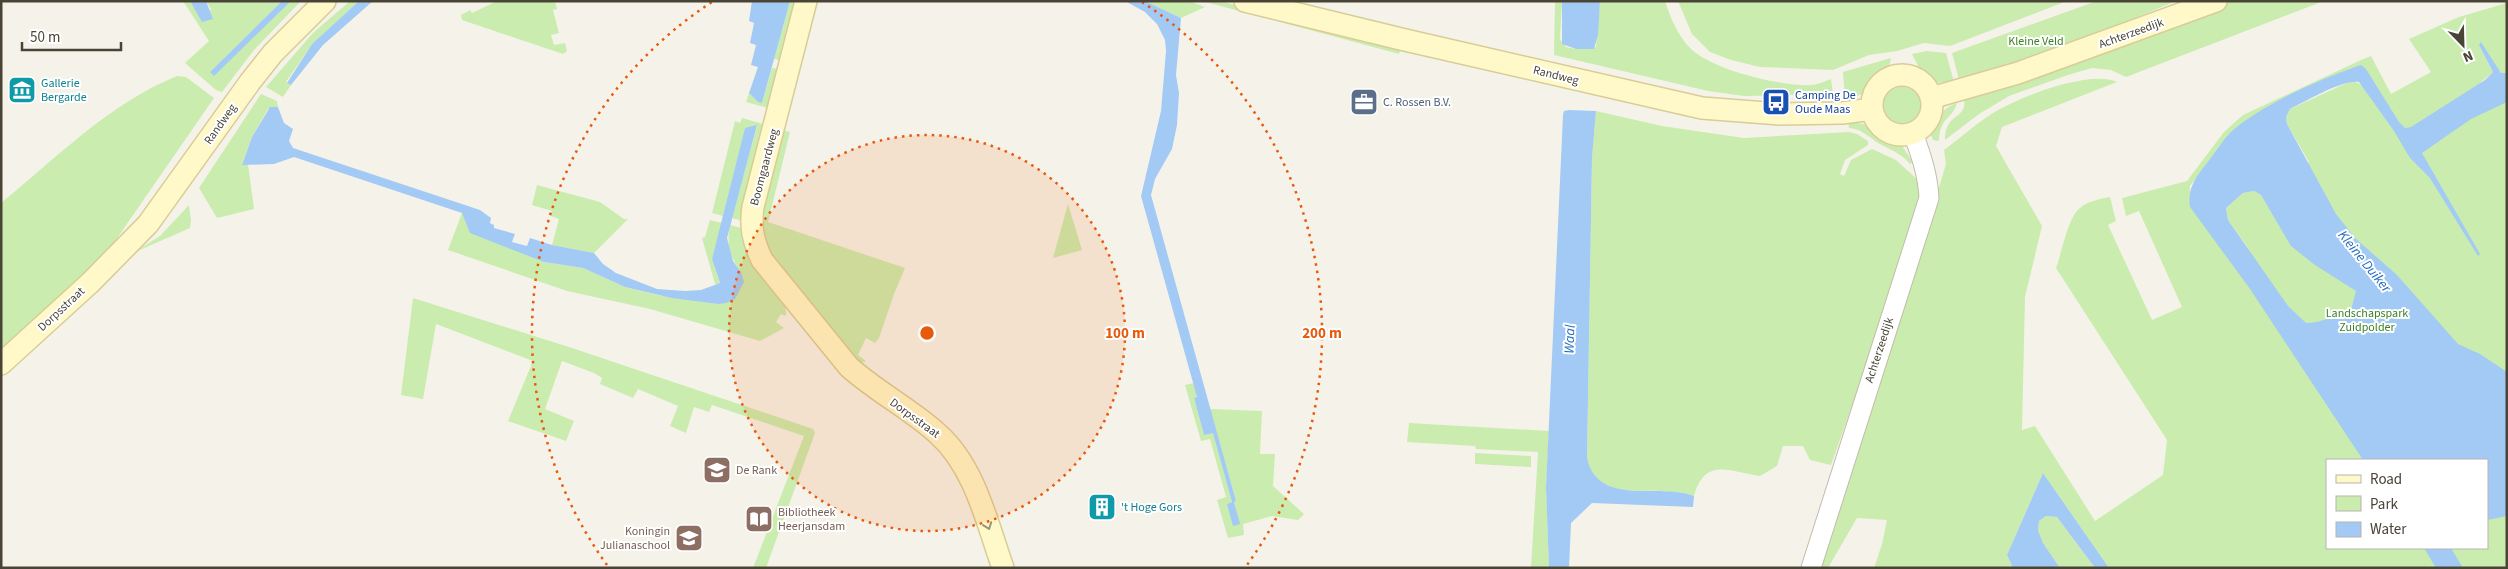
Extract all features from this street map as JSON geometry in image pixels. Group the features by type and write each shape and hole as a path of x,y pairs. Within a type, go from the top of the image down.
{"main road":[{"name":"Randweg","path":"121,253 164,203 232,106 273,53 325,1"},
{"name":"Boomgaardweg","path":"806,1 753,206 750,225 753,241 762,260 808,318"},
{"name":"Randweg","path":"1246,1 1405,40 1702,108 1780,114 1842,113 1872,109"},
{"name":"Achterzeedijk","path":"1931,98 2018,73 2216,1"},
{"path":"1903,75 1916,78 1926,86 1931,98 1930,115 1926,123 1913,133 1904,135 1886,131 1874,118 1872,99 1876,89 1893,76 1903,75"},
{"name":"Dorpsstraat","path":"1,364 121,253"},
{"name":"Dorpsstraat","path":"808,318 849,367 866,382 937,432 949,444 972,484 1004,568"}],"street":[{"name":"Achterzeedijk","path":"1812,568 1929,198 1924,161 1913,133"}],"green space":[{"path":"183,1 190,1 203,22 211,9 206,1 282,1 210,72 291,1 301,1 254,50 222,92 216,90 185,63 209,41"},
{"path":"350,1 359,1 312,44 286,82 291,85 283,97 266,87 313,33"},
{"path":"497,1 555,1 557,9 553,10 559,33 551,35 554,45 565,43 567,51 563,54 462,20 461,15 470,10 472,13"},
{"path":"790,1 800,1 783,61 774,59"},
{"path":"1145,1 1189,1 1205,7 1181,18"},
{"path":"1202,1 1220,1 1401,48 1399,54"},
{"path":"1555,1 1562,1 1560,39 1566,47 1576,49 1596,47 1600,1 1665,1 1678,32 1690,48 1700,56 1730,70 1766,80 1813,85 1831,79 1833,94 1744,96 1708,91 1554,55"},
{"path":"1678,1 2067,1 1950,46 1924,43 1897,51 1869,55 1833,70 1760,67 1731,60 1710,52 1692,34"},
{"name":"Kleine Veld","path":"2097,1 2176,1 2038,58 1959,80 1952,53"},
{"path":"2228,1 2324,1 2126,77 2111,70 2092,68 2009,96 1979,114 1945,140 1948,125 1962,111 1964,100"},
{"name":"Landschapspark Zuidpolder","path":"2507,3 2507,73 2501,73 2479,45 2493,72 2480,83 2507,76 2507,568 2109,568 2043,473 2007,555 2013,568 1874,568 1887,520 1857,518 1828,568 1819,568 1946,164 1944,150 1987,117 2014,102 2051,88 2088,79 2104,79 2117,82 2002,127 1996,146 2042,226 2025,297 2022,430 2035,426 2095,521 2163,475 2167,440 2056,268 2072,219 2080,208 2094,201 2110,197 2116,221 2108,225 2152,320 2182,307 2139,211 2126,216 2122,198 2187,181 2224,132 2243,115 2361,60 2371,56 2391,94 2431,72 2409,39 2459,17","holes":["2351,68 2392,110 2382,113 2366,89 2357,82 2351,81 2290,109 2286,117 2287,124 2309,162 2272,213 2261,195 2254,191 2243,193 2226,208 2228,220 2248,248 2200,219 2190,207 2190,186 2230,134 2249,118 2300,91"]},
{"path":"1927,51 1946,53 1954,82 1939,82 1923,73 1912,54"},
{"path":"1891,58 1889,67 1866,92 1845,102 1843,72"},
{"path":"772,68 779,69 768,108 746,102 749,93 758,102 762,103"},
{"path":"177,76 186,77 214,98 111,247 53,310 1,356 1,203 106,116 152,87"},
{"path":"1902,87 1909,88 1915,93 1920,99 1920,113 1915,119 1909,124 1902,125 1895,124 1889,119 1884,113 1883,106 1884,99 1889,93 1895,88"},
{"path":"261,94 277,101 278,107 268,109 252,137 242,164 248,164 254,209 217,218 199,188"},
{"path":"1957,103 1952,113 1944,122 1939,141 1933,140 1930,132 1934,122 1944,111"},
{"path":"1596,111 1662,126 1744,138 1849,132 1857,134 1868,141 1868,145 1845,160 1840,174 1844,176 1851,160 1872,149 1896,160 1920,182 1921,197 1897,279 1831,465 1810,460 1803,446 1783,446 1777,466 1760,476 1728,470 1711,471 1704,476 1694,496 1680,492 1617,489 1604,483 1593,474 1587,459 1592,158"},
{"path":"742,118 763,124 746,222 732,218 757,126 745,129 723,216 712,213 735,121 740,123"},
{"path":"1848,122 1864,124 1902,146 1913,162 1910,164 1900,155 1862,132 1849,128"},
{"path":"780,129 790,132 768,222 905,268 879,338 875,343 866,338 858,355 866,361 857,365 769,256 758,219"},
{"path":"537,185 600,202 624,219 628,219 594,253 552,245 559,219 551,216 552,211 532,205"},
{"path":"1068,204 1082,250 1053,258"},
{"path":"189,205 190,228 133,253 160,236"},
{"path":"462,213 495,241 544,262 583,268 625,287 658,295 718,304 741,272 732,256 728,238 730,225 741,228 749,256 754,265 783,302 786,316 781,314 776,322 784,328 760,341 650,309 567,291 448,250"},
{"path":"710,220 722,223 712,259 720,284 715,284 702,238 705,237"},
{"path":"413,298 569,347 813,429 815,433 766,568 753,568 804,436 712,405 709,412 694,407 686,433 670,426 678,406 638,389 633,398 600,384 602,378 594,373 562,361 545,409 574,421 566,441 508,421 533,361 436,324 423,399 401,395"},
{"path":"1194,383 1197,397 1194,398 1204,435 1213,432 1232,502 1227,504 1239,524 1234,502 1236,501 1210,409 1262,411 1260,454 1275,454 1273,486 1304,514 1298,520 1272,516 1243,524 1244,535 1228,538 1217,500 1226,497 1210,439 1201,441 1185,385"},
{"path":"1409,423 1549,431 1546,488 1549,568 1531,568 1538,452 1476,449 1475,446 1407,442"},
{"path":"1475,453 1531,456 1531,467 1475,464"},
{"path":"2046,516 2057,517 2095,568 2060,568 2043,543 2038,530 2039,521"}],"water":[{"path":"190,1 206,1 213,19 202,22"},
{"path":"282,1 291,1 214,76 210,72"},
{"path":"359,1 373,1 323,45 291,85 287,83 312,44"},
{"path":"752,1 790,1 762,103 758,102 749,93 758,67 751,65 756,45 750,43 754,23 749,21"},
{"path":"1125,1 1145,1 1181,18 1176,75 1179,93 1177,125 1172,149 1155,179 1151,195 1236,501 1234,502 1240,524 1233,526 1227,504 1232,502 1213,433 1204,435 1194,398 1197,397 1141,196 1161,111 1166,51 1165,40 1157,24 1145,12"},
{"path":"1562,1 1600,1 1598,35 1594,49 1576,49 1562,44"},
{"name":"Kleine Duiker","path":"2481,42 2501,73 2507,73 2507,102 2471,119 2422,153 2480,254 2478,256 2430,178 2410,158 2394,131 2359,82 2343,84 2324,92 2290,109 2286,117 2287,124 2336,214 2355,238 2397,275 2458,344 2480,354 2507,372 2507,516 2488,520 2488,459 2362,459 2250,289 2190,207 2189,200 2191,188 2196,178 2231,132 2275,102 2328,77 2361,65 2366,69 2399,122 2405,128 2411,127 2485,80 2493,72 2479,45","holes":["2254,191 2261,195 2291,246 2315,265 2356,291 2351,310 2323,320 2306,323 2288,306 2228,220 2226,208 2243,193"]},
{"path":"270,107 278,107 284,123 293,129 289,141 293,148 480,210 491,218 490,223 494,225 494,228 515,234 512,242 527,246 530,238 552,245 594,253 603,264 616,273 657,289 685,291 701,290 720,283 712,259 745,128 757,125 727,238 733,261 741,272 744,282 735,299 726,303 718,304 672,298 625,287 583,268 544,262 470,233 462,213 294,157 274,164 242,165 252,137"},
{"name":"Waal","path":"1564,111 1596,111 1592,158 1587,458 1593,473 1604,483 1617,488 1632,491 1680,492 1694,496 1693,507 1592,503 1571,523 1569,568 1549,568 1546,488 1563,115"},
{"path":"2043,473 2109,568 2095,568 2057,517 2046,516 2039,521 2038,530 2043,543 2060,568 2013,568 2007,555"},
{"path":"2425,549 2452,549 2463,568 2436,568"}],"place":[{"name":"Gallerie Bergarde","path":"22,90"},
{"name":"C. Rossen B.V.","path":"1364,102"},
{"name":"Camping De Oude Maas","path":"1776,102"},
{"name":"De Rank","path":"717,470"},
{"name":"'t Hoge Gors","path":"1102,507"},
{"name":"Bibliotheek Heerjansdam","path":"759,519"},
{"name":"Koningin Julianaschool","path":"689,538"}]}
